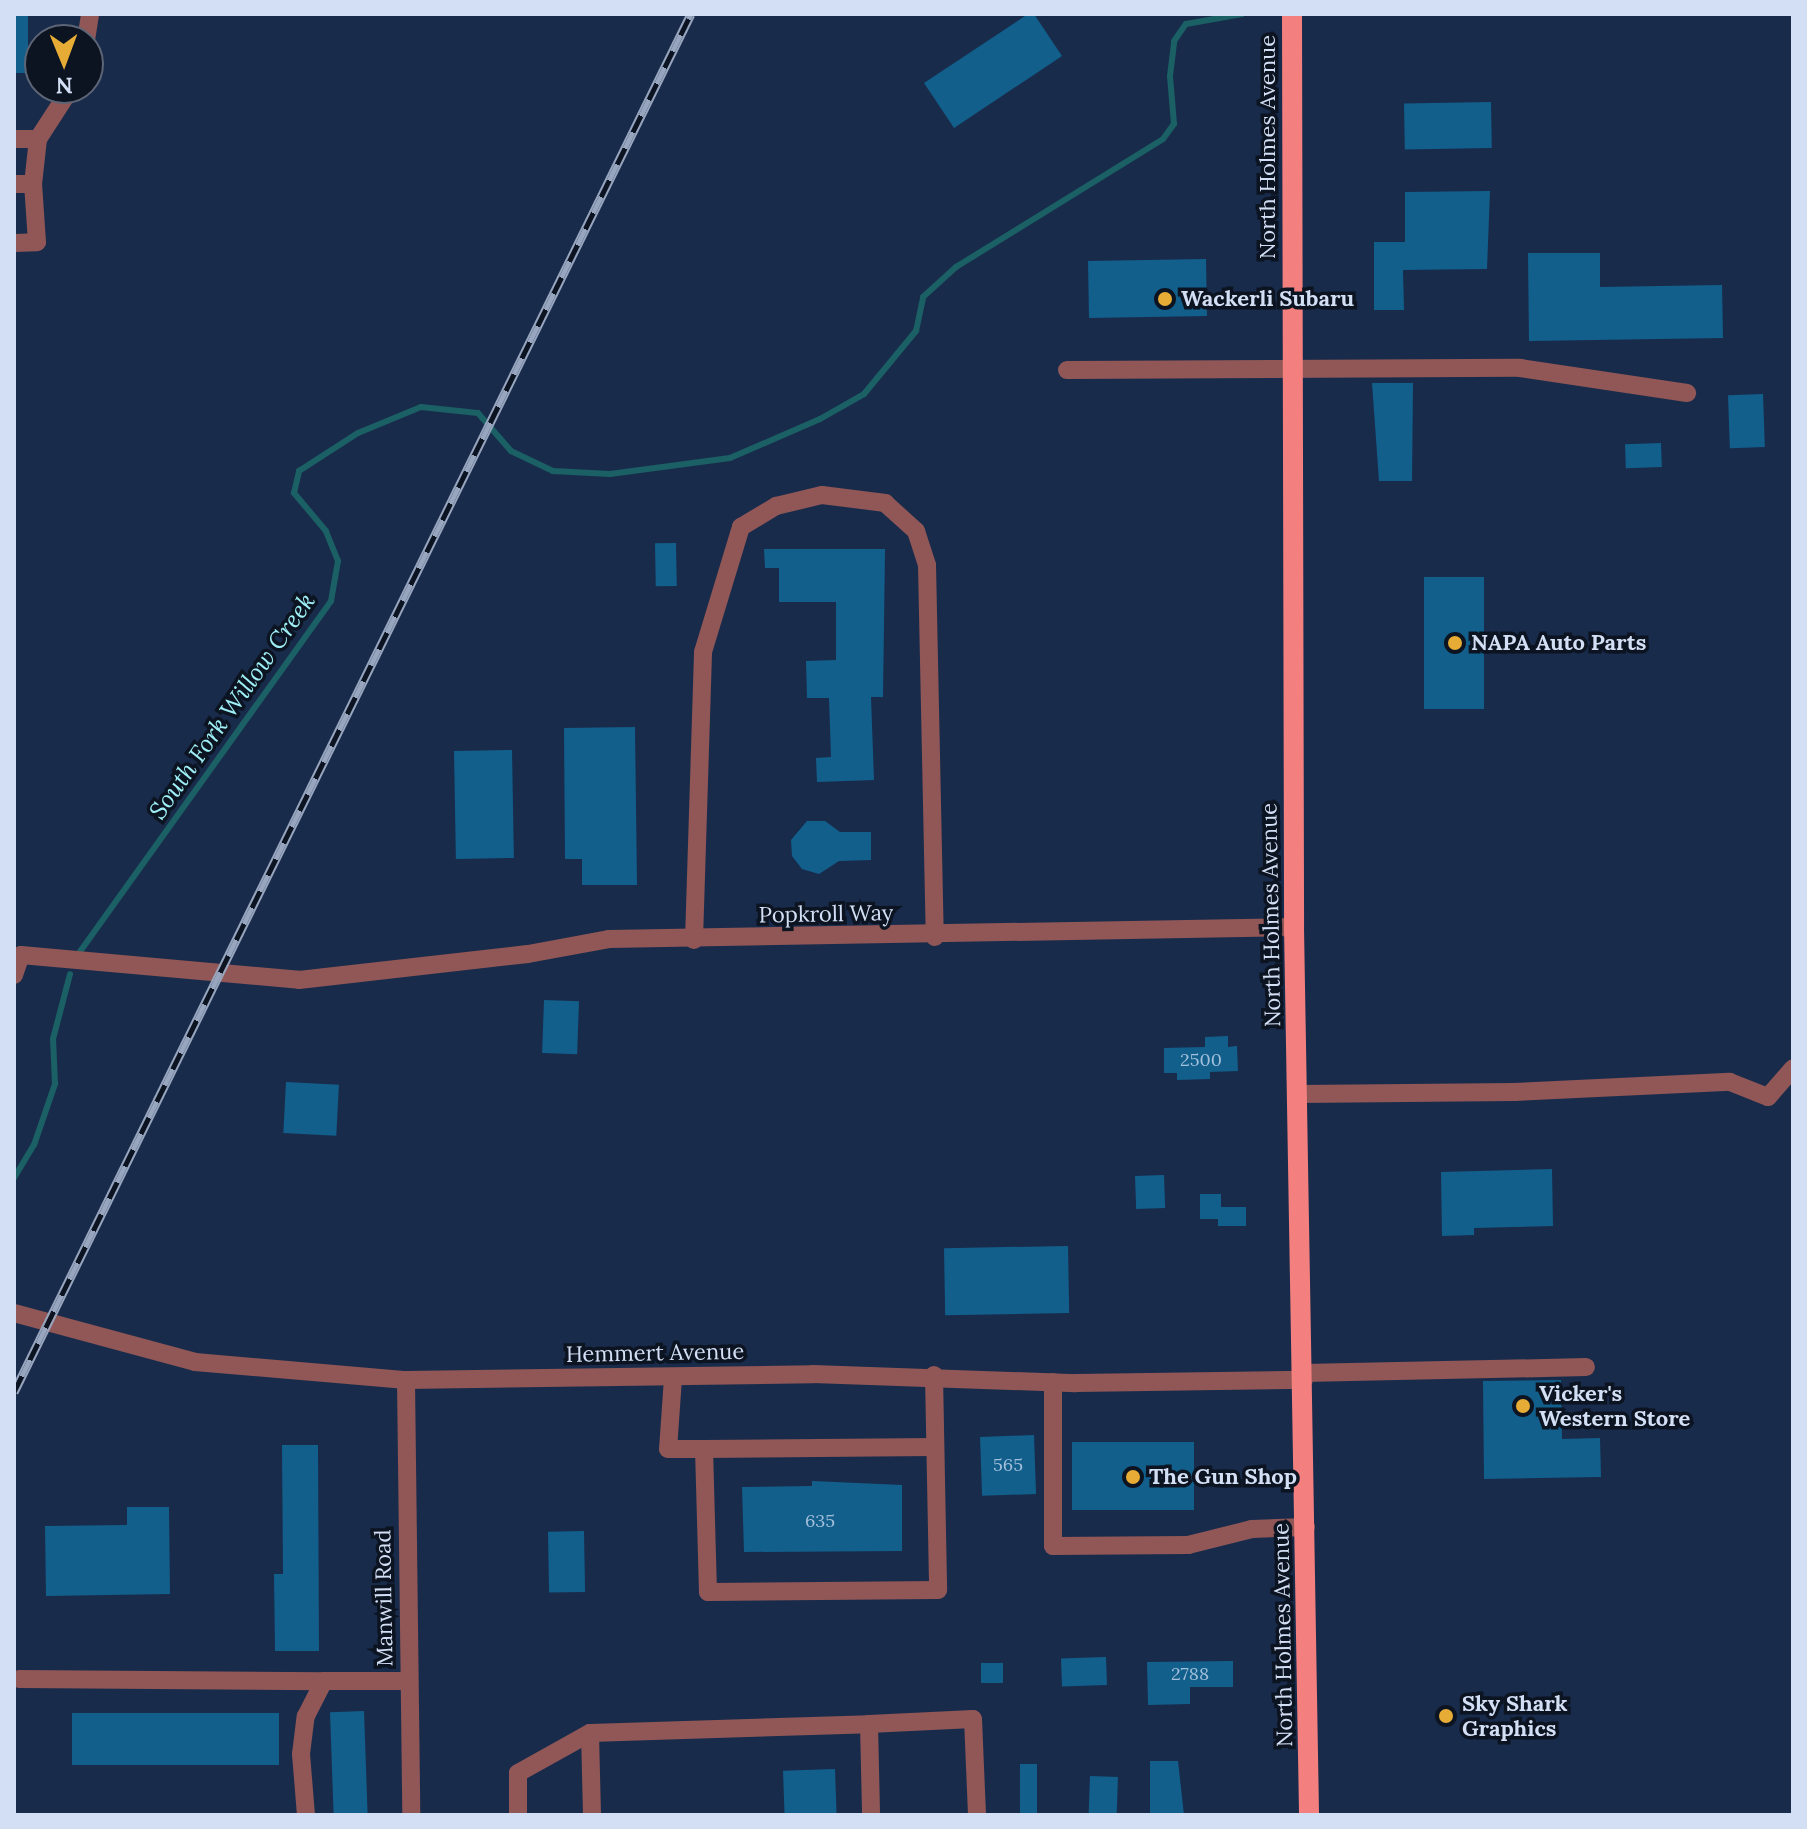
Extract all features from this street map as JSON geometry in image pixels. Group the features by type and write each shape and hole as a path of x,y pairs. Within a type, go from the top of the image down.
{"main road":[{"name":"North Holmes Avenue","path":"1292,14 1294,927 1304,1376 1309,1815"}],"street":[{"path":"14,243 37,242 33,184 38,139 61,104"},
{"path":"14,139 38,139"},
{"path":"14,184 33,184"},
{"path":"1067,370 1520,368 1687,393"},
{"path":"694,940 703,652 741,527 776,506 822,495 885,503 916,531 927,565 935,937"},
{"name":"Popkroll Way","path":"14,975 21,955 299,980 528,954 609,939 935,937 1294,927"},
{"path":"1298,1094 1514,1092 1730,1082 1768,1097 1793,1068"},
{"name":"Hemmert Avenue","path":"14,1313 195,1362 406,1380 934,1375 1053,1382 1586,1367"},
{"path":"704,1449 708,1592 938,1590 934,1375"},
{"path":"673,1378 668,1449 934,1447"},
{"name":"Manwill Road","path":"406,1380 411,1815"},
{"path":"1053,1382 1053,1546 1188,1545 1252,1529 1306,1527"},
{"path":"19,1679 409,1681"},
{"path":"306,1815 305,1729 324,1681"},
{"path":"518,1815 518,1773 590,1733 973,1719 977,1815"},
{"path":"869,1724 871,1815"},
{"path":"590,1733 592,1815"}],"building":[{"path":"14,14 28,14 28,24 24,24 24,73 14,73"},
{"path":"1028,14 1034,14 1062,56 954,128 924,83"},
{"path":"1491,102 1492,148 1405,150 1404,104"},
{"path":"1490,191 1487,269 1403,270 1404,310 1374,310 1374,242 1405,242 1405,192"},
{"path":"1528,253 1600,253 1600,287 1722,285 1723,338 1529,341"},
{"path":"1206,259 1207,316 1089,318 1088,261"},
{"path":"1372,383 1413,383 1412,481 1379,481"},
{"path":"1763,394 1765,447 1730,448 1728,395"},
{"path":"1661,443 1662,467 1626,468 1625,444"},
{"path":"655,543 676,543 677,586 656,586"},
{"path":"764,549 885,549 883,697 871,697 874,780 817,782 816,758 831,757 829,698 807,698 806,661 836,660 836,602 779,602 779,568 765,568"},
{"name":"NAPA Auto Parts","path":"1424,577 1484,577 1484,709 1424,709"},
{"path":"635,727 637,885 582,885 582,859 565,859 564,728"},
{"path":"512,750 514,858 456,859 454,751"},
{"path":"807,821 825,821 840,832 871,832 871,860 839,861 819,874 802,869 792,856 791,840"},
{"path":"544,1000 579,1001 577,1054 542,1053"},
{"path":"1228,1036 1228,1047 1237,1046 1238,1071 1210,1072 1210,1079 1177,1080 1177,1073 1164,1073 1164,1048 1205,1047 1205,1037"},
{"path":"286,1082 339,1085 336,1136 283,1133"},
{"path":"1552,1169 1553,1226 1474,1228 1474,1235 1442,1236 1441,1172"},
{"path":"1164,1175 1165,1208 1136,1209 1135,1176"},
{"path":"1200,1194 1221,1194 1221,1207 1246,1207 1246,1226 1218,1226 1218,1219 1200,1219"},
{"path":"1068,1246 1069,1313 945,1315 944,1248"},
{"name":"Vicker's Western Store","path":"1561,1380 1562,1439 1600,1438 1601,1477 1484,1479 1483,1381"},
{"path":"1034,1435 1036,1494 982,1496 980,1437"},
{"name":"The Gun Shop","path":"1072,1442 1194,1442 1194,1510 1072,1510"},
{"path":"282,1445 318,1445 319,1651 275,1651 274,1574 283,1574"},
{"path":"812,1481 902,1485 902,1551 744,1552 742,1487 812,1486"},
{"path":"127,1507 169,1507 170,1594 46,1596 45,1526 127,1525"},
{"path":"584,1531 585,1592 549,1593 548,1532"},
{"path":"1106,1657 1107,1685 1062,1687 1061,1659"},
{"path":"1233,1661 1233,1687 1190,1687 1190,1704 1148,1705 1147,1662"},
{"path":"981,1663 1003,1663 1003,1683 981,1683"},
{"path":"364,1711 368,1815 334,1815 330,1712"},
{"path":"72,1713 279,1713 279,1765 72,1765"},
{"path":"1150,1761 1178,1761 1184,1815 1150,1815"},
{"path":"1020,1764 1037,1764 1037,1815 1020,1815"},
{"path":"835,1769 837,1815 785,1815 783,1771"},
{"path":"1090,1776 1118,1777 1117,1815 1089,1815"}],"waterway":[{"name":"South Fork Willow Creek","path":"79,953 331,601 338,561 326,531 294,493 299,471 358,433 421,407 478,413 511,451 553,471 610,474 730,458 820,419 864,394 916,331 923,297 956,267 1163,139 1174,124 1170,76 1174,41 1186,24 1242,14"},
{"name":"South Fork Willow Creek","path":"14,1178 34,1145 55,1084 53,1039 70,974"}],"railway":[{"path":"14,1392 691,14"}],"place":[{"name":"Wackerli Subaru","path":"1165,299"},
{"name":"NAPA Auto Parts","path":"1455,643"},
{"name":"Vicker's Western Store","path":"1523,1406"},
{"name":"The Gun Shop","path":"1133,1477"},
{"name":"Sky Shark Graphics","path":"1446,1716"}]}
